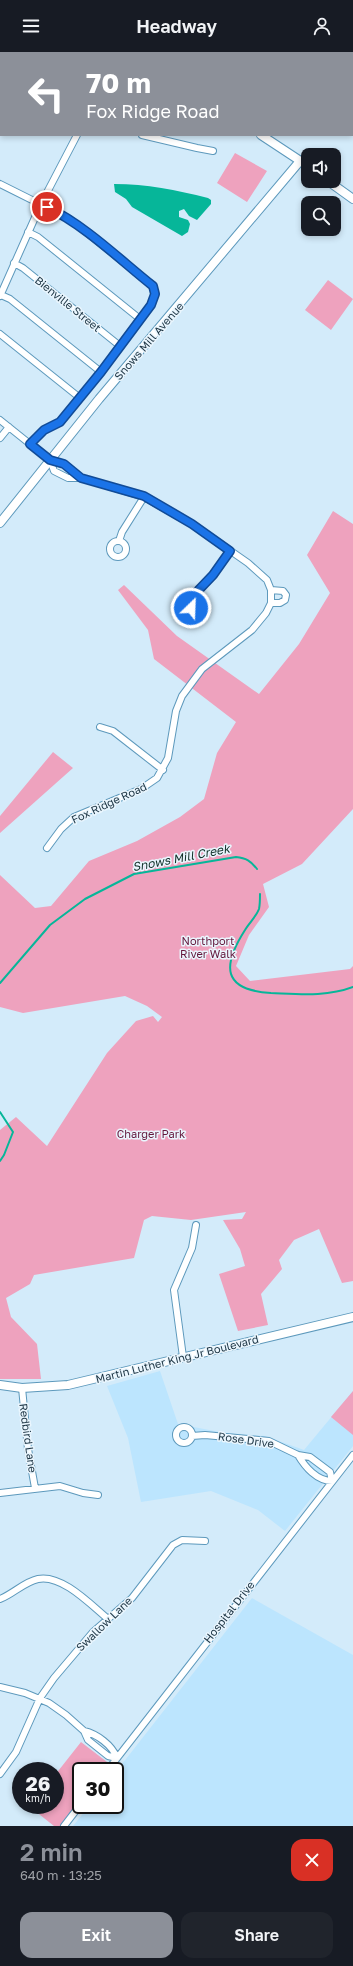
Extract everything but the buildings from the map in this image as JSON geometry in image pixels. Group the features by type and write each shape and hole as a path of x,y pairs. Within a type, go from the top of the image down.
{"main road":[{"path":"262,136 300,161"},
{"name":"Snows Mill Avenue","path":"0,523 50,460 300,161"},
{"path":"338,188 353,199"},
{"name":"Martin Luther King Jr Boulevard","path":"0,1385 22,1388 68,1385 94,1380 353,1316"}],"street":[{"path":"294,52 300,52"},
{"path":"77,136 41,204 0,296 10,299 101,372"},
{"path":"146,136 197,148 213,150"},
{"path":"0,184 70,219 153,286 155,294 153,301 80,398 60,422 44,430 30,444"},
{"path":"28,232 38,237 140,319"},
{"name":"Bienville Street","path":"14,263 23,268 120,346"},
{"path":"0,334 80,398"},
{"path":"0,420 50,460 54,471 68,478 81,478 144,496 192,524 267,580 271,590 271,603 280,603 285,600 286,595 283,591 271,590"},
{"path":"0,438 9,427"},
{"path":"50,460 60,461 81,478"},
{"path":"119,541 122,532 144,496"},
{"path":"190,599 213,575 230,551"},
{"name":"Fox Ridge Road","path":"47,848 61,829 74,817 149,785 163,770 170,752 176,711 182,696 202,669 252,630 266,614 271,603"},
{"path":"100,727 113,731 163,770"},
{"path":"183,1357 174,1290 192,1248 196,1225"},
{"name":"Redbird Lane","path":"22,1388 28,1449 35,1488"},
{"name":"Rose Drive","path":"192,1436 205,1435 269,1442 298,1455 310,1458 330,1472 332,1481 324,1481 304,1465 298,1455"},
{"name":"Hospital Drive","path":"114,1762 353,1454"},
{"path":"0,1493 60,1486 83,1493 98,1495"},
{"name":"Swallow Lane","path":"0,1774 16,1752 40,1698 80,1646 132,1598 173,1545 182,1540 205,1541"},
{"path":"0,1599 37,1579 50,1579 69,1588 108,1619"},
{"path":"0,1686 40,1698 66,1715 84,1731 92,1734 114,1750 117,1758"},
{"path":"64,1826 73,1814"}],"shaded area":[{"path":"114,184 150,186 184,192 208,198 211,200 211,204 197,220 189,216 184,209 179,211 179,217 188,220 190,224 188,232 182,236 132,207 126,199 115,192"},
{"path":"160,1371 178,1424 225,1433 265,1436 304,1450 353,1391 353,1446 285,1531 258,1510 211,1491 141,1502 128,1438 107,1386"},
{"path":"252,1598 353,1655 353,1826 73,1826 83,1814 124,1814 124,1762"}],"green space":[{"path":"235,153 267,171 247,202 217,183"},
{"path":"328,280 353,299 331,330 305,310"},
{"path":"333,511 353,524 353,809 302,864 263,884 269,907 249,935 236,966 250,981 350,969 353,966 353,1281 342,1283 319,1229 294,1240 279,1260 282,1269 261,1294 268,1325 238,1331 219,1274 245,1266 240,1249 223,1220 242,1219 246,1212 191,1220 152,1216 144,1220 134,1258 34,1275 30,1284 6,1298 11,1317 37,1344 41,1379 0,1379 0,1130 16,1117 47,1146 107,1053 136,1021 153,1016 158,1022 162,1017 147,1006 125,996 23,1013 0,1007 0,875 35,908 51,906 89,861 137,841 180,817 204,799 217,753 236,722 154,659 148,630 118,590 124,585 177,636 259,694 299,644 330,593 307,555"},
{"path":"53,752 73,768 0,833 0,816"},
{"path":"353,1391 353,1435 331,1417"},
{"path":"81,1742 107,1762 72,1762 72,1814 73,1814 64,1826 54,1826 39,1814 64,1814 64,1764"}],"waterway":[{"name":"Snows Mill Creek","path":"0,983 50,925 85,899 134,874 236,857 248,860 257,869"},
{"name":"Snows Mill Creek","path":"260,894 260,905 258,912 245,930 232,955 230,965 231,974 235,981 243,987 255,991 271,993 323,994 353,987"},
{"name":"Snows Mill Creek","path":"0,1112 13,1132 0,1161"}],"route":[{"path":"47,207 70,219 153,286 155,294 151,305 101,372 60,422 44,430 30,444 50,460 60,461 81,478 101,485 144,496 192,524 230,551 213,575 190,599 192,603 191,608"}],"park label":[{"name":"Northport River Walk","path":"208,947"},
{"name":"Charger Park","path":"151,1134"}]}
